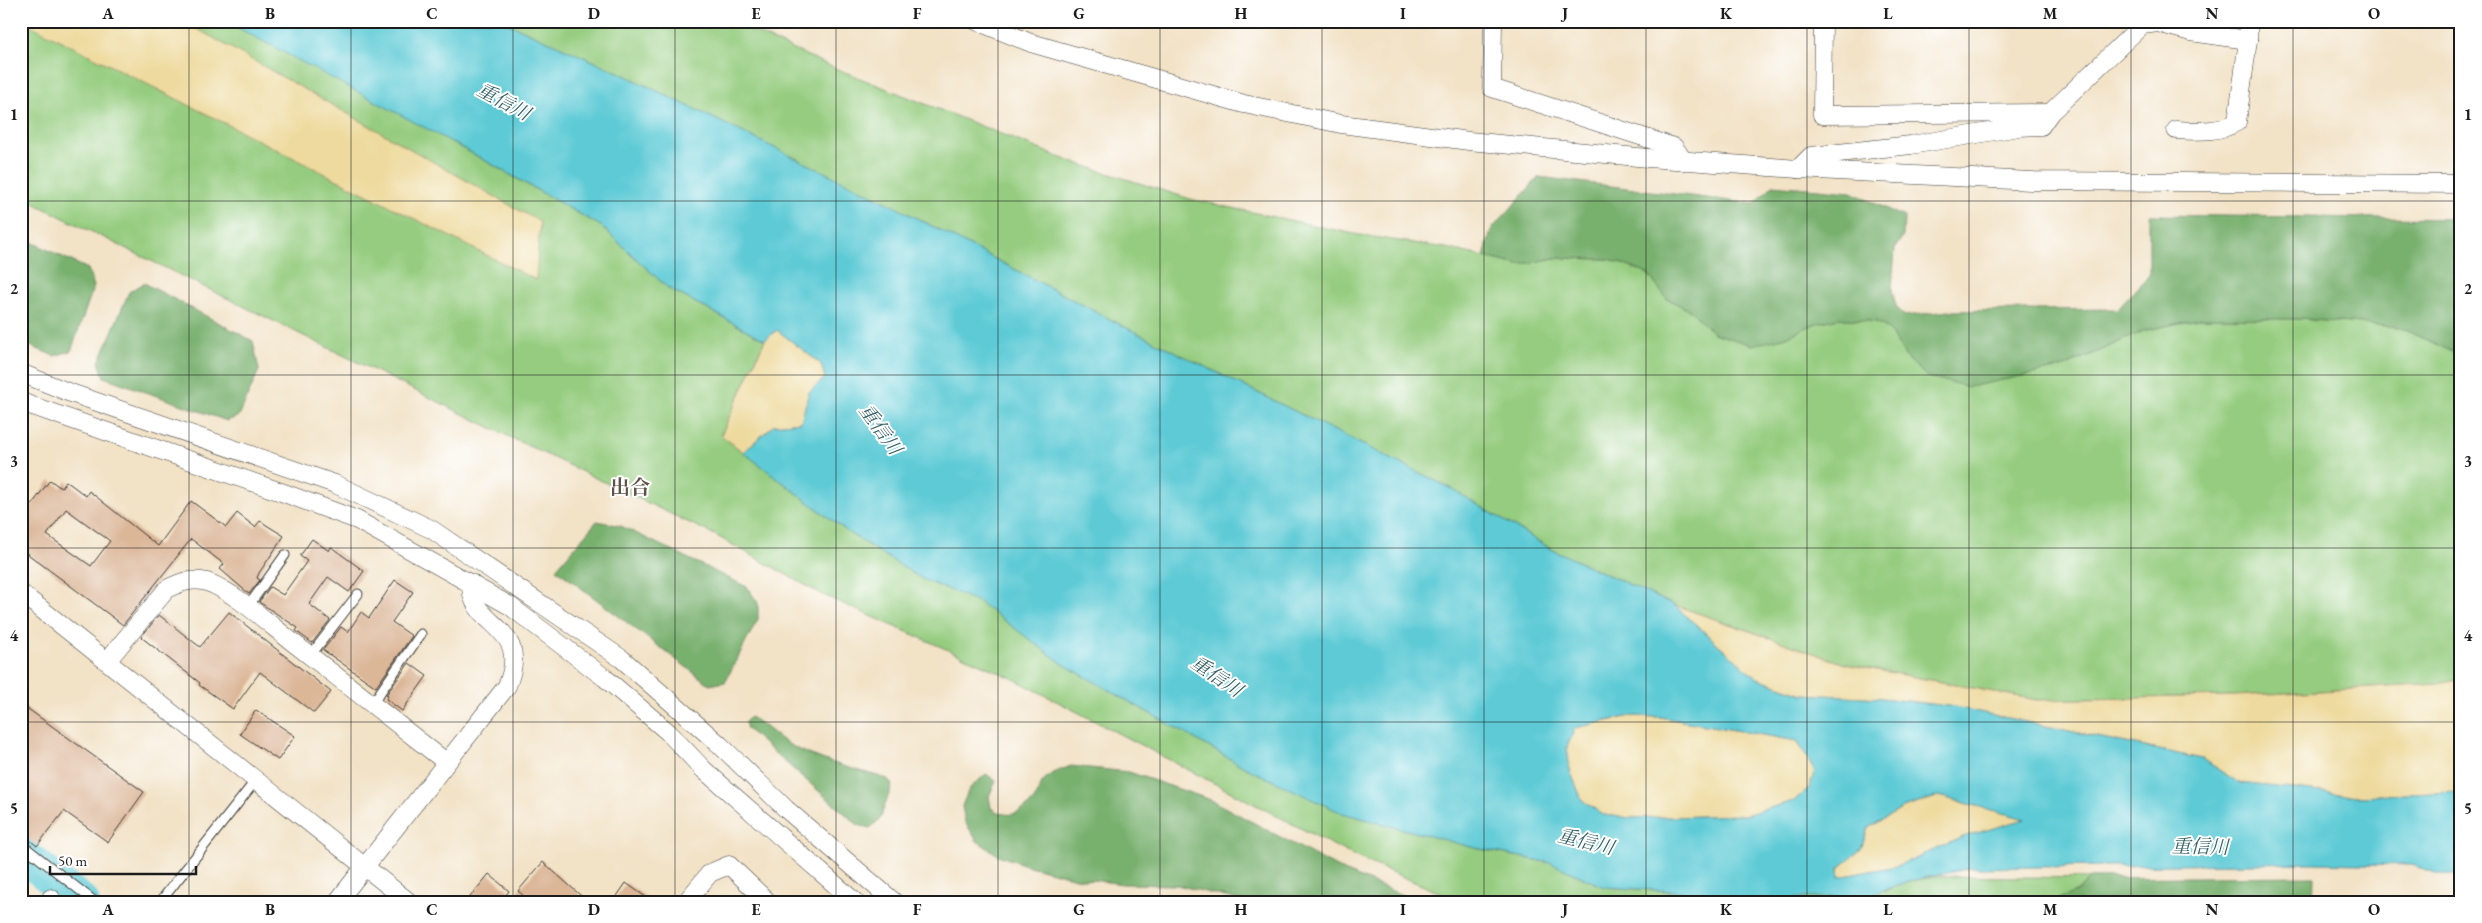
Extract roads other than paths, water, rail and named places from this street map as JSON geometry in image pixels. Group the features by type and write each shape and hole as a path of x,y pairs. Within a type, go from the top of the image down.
{"street":[{"path":"976,21 1031,43 1244,104 1341,124 1469,141 1684,161 2031,181 2461,184"},
{"path":"1493,21 1492,88 1674,147 1684,161"},
{"path":"1823,21 1822,115 2050,113"},
{"path":"2176,130 2203,131 2227,128 2237,122 2240,112 2248,40 2248,21"},
{"path":"1798,169 1811,156 1911,145 2019,127 2041,126 2050,113 2142,25 2158,23 2191,32 2248,40"},
{"path":"21,374 86,399 335,484 431,529 622,659 720,746 786,809 894,902"},
{"path":"21,402 284,492 357,520 510,606 605,678 668,732 704,770 855,902"},
{"path":"357,520 431,529"},
{"path":"107,661 167,589 178,582 191,580 210,584 247,608 446,762"},
{"path":"338,902 507,686 513,663 512,650 507,636 475,605 471,593 471,583"},
{"path":"21,593 409,902"},
{"path":"686,902 710,873 730,865 768,902"}],"lane":[{"path":"247,608 285,555"},
{"path":"310,656 358,594"},
{"path":"372,704 420,634"},
{"path":"160,902 256,780"},
{"path":"21,844 95,902"}],"water":[{"name":"重信川","path":"225,21 502,21 620,73 886,202 1123,326 1450,488 1551,549 1674,605 1755,677 1802,694 1882,698 1955,707 2202,759 2239,783 2357,796 2461,792 2461,874 2438,874 2412,865 2313,863 1971,868 1909,881 1867,896 1747,900 1704,893 1604,887 1551,863 1475,848 1342,813 1246,768 1063,664 979,602 922,579 849,533 743,452 774,425 801,422 809,392 825,378 821,364 777,330 765,340 668,288 601,226 470,152","holes":["1630,716 1660,717 1797,741 1815,771 1809,788 1794,801 1745,815 1631,818 1603,815 1582,800 1570,771 1567,747 1575,728","1939,796 2025,819 1963,837 1897,866 1839,877 1839,868 1861,849 1868,828 1903,808"]}],"waterway":[{"path":"21,854 82,902"}],"district":[{"name":"出合","path":"630,487"}]}
